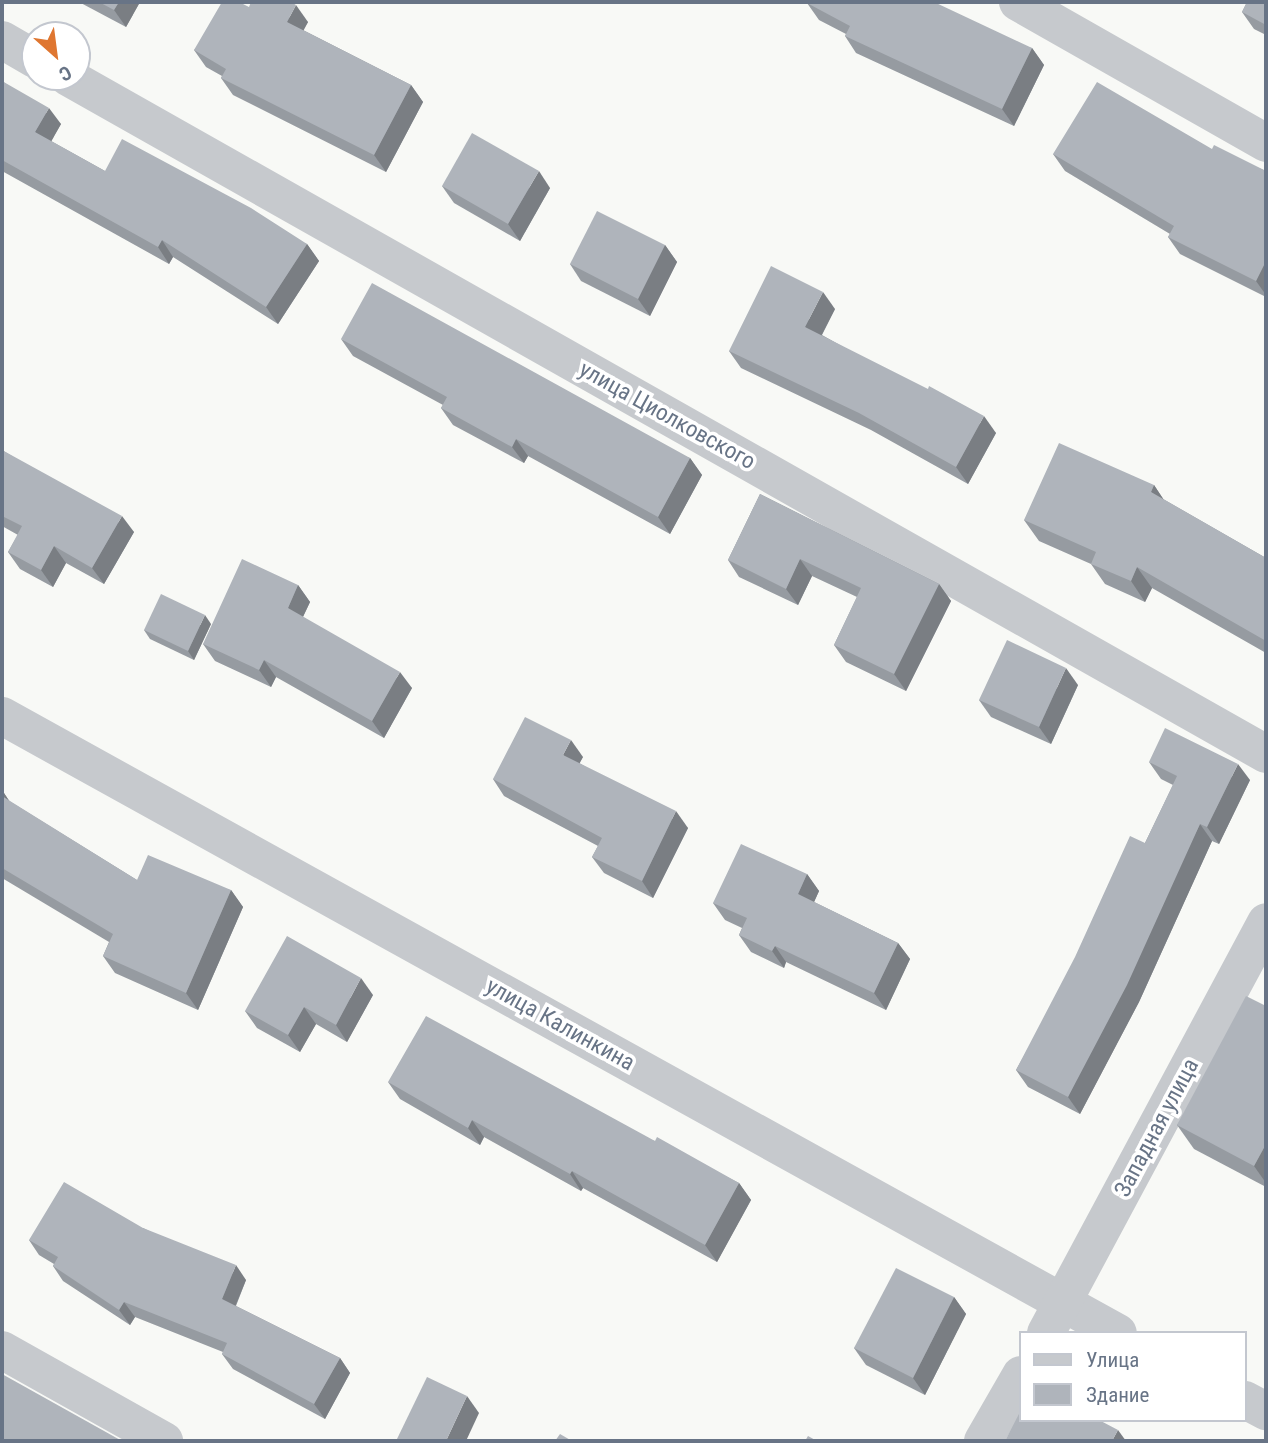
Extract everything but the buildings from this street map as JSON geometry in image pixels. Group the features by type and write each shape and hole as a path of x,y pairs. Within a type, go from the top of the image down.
{"street":[{"path":"1018,2 1266,143"},
{"path":"2,40 21,51"},
{"name":"улица Циолковского","path":"91,90 1266,754"},
{"name":"улица Калинкина","path":"2,716 1054,1318 1109,1331"},
{"name":"Западная улица","path":"1054,1318 1266,922"},
{"path":"2,1350 164,1441"},
{"path":"983,1441 1020,1377"},
{"path":"1247,1401 1266,1411"}]}
